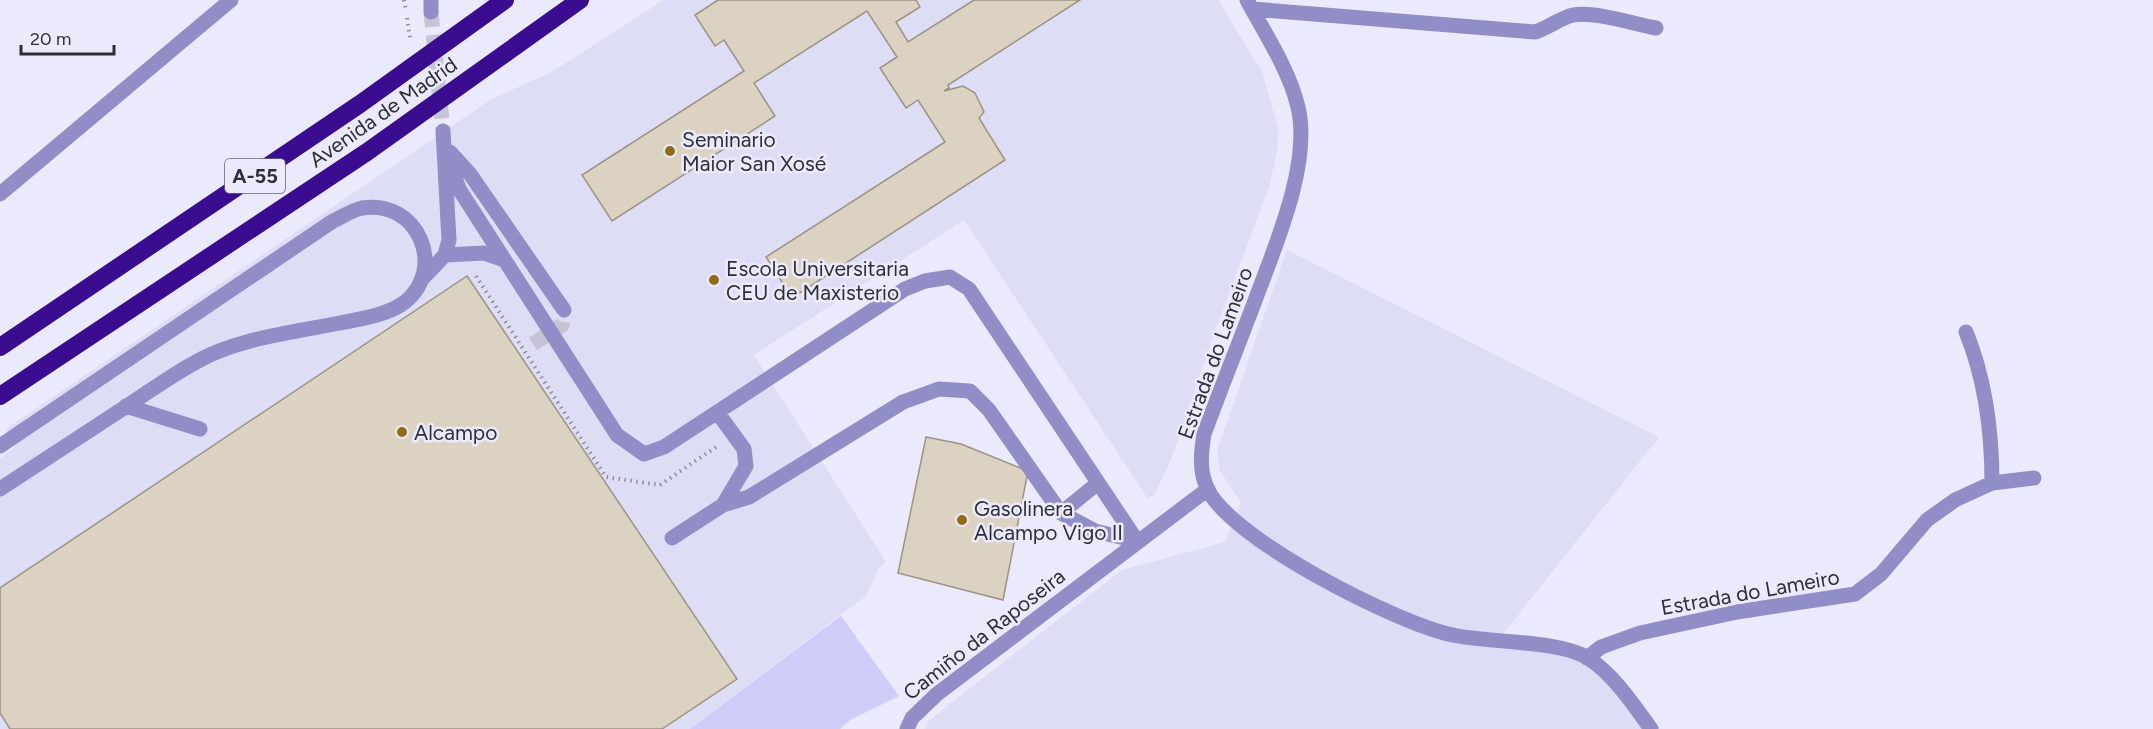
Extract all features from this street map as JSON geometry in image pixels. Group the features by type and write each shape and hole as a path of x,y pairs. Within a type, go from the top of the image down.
{"highway":[{"name":"Avenida de Madrid","path":"0,347 360,104 506,0"},
{"name":"Avenida de Madrid","path":"0,396 367,153 580,0"}],"street":[{"path":"0,194 231,0"},
{"path":"1250,4 1535,32 1554,26 1565,18 1588,15 1656,28"},
{"name":"Estrada do Lameiro","path":"1250,4 1286,72 1298,108 1301,138 1294,189 1275,247 1204,434 1201,454 1202,473 1208,489 1237,523 1262,542 1382,611 1424,628 1454,636 1563,649 1587,658 1621,688 1652,729"},
{"path":"0,489 126,406 212,355 261,339 373,316 405,302 421,280 445,255 449,240 443,131"},
{"path":"445,148 459,189 617,435 632,448 644,454 664,447 905,289 925,281 950,277 969,289 1137,541"},
{"path":"445,148 470,174 564,310"},
{"path":"0,446 333,221 361,208 395,211 413,225 424,246 425,266 421,280"},
{"path":"445,255 484,253 504,260"},
{"path":"1966,332 1978,362 1992,435 1992,483"},
{"path":"672,538 723,505 749,497 903,402 939,389 970,392 989,410 1061,513 1095,531 1137,541"},
{"path":"126,406 200,429"},
{"path":"717,412 744,449 746,466 723,505"},
{"name":"Estrada do Lameiro","path":"1587,658 1601,646 1640,633 1737,612 1855,594 1881,574 1927,520 1956,500 1992,483 2034,478"},
{"path":"1061,513 1098,483"},
{"name":"Camiño da Raposeira","path":"907,729 912,718 937,694 1208,489"}],"shaded area":[{"path":"664,0 1218,0 1262,72 1278,127 1277,153 1269,187 1210,345 1173,455 1155,494 1148,499 964,220 754,355 886,562 879,568 866,596 690,729 0,729 0,459 15,447 6,429 493,98 550,73"},
{"path":"1287,250 1659,437 1497,642 1587,658 1651,729 925,729 928,722 956,699 1122,570 1225,542 1241,502 1220,471 1217,451"},
{"path":"841,616 899,696 850,720 840,729 690,729"}],"building":[{"name":"Seminario Maior San Xosé","path":"718,0 916,0 920,7 896,22 908,42 974,0 1080,0 948,85 949,88 944,91 963,86 975,93 984,112 979,118 1005,160 792,298 766,257 945,142 918,100 906,108 880,68 897,57 867,11 754,83 775,116 612,221 582,175 744,71 724,40 715,46 695,15"},
{"name":"Alcampo","path":"467,276 737,679 662,729 10,729 0,713 0,588"},
{"path":"926,437 961,444 1028,471 1003,600 898,573"}],"tunnel":[{"path":"431,12 443,131"},
{"path":"533,344 562,325 564,310"}],"place":[{"name":"Seminario Maior San Xosé","path":"670,151"},
{"name":"Escola Universitaria CEU de Maxisterio","path":"714,280"},
{"name":"Alcampo","path":"402,432"},
{"name":"Gasolinera Alcampo Vigo II","path":"962,520"}]}
